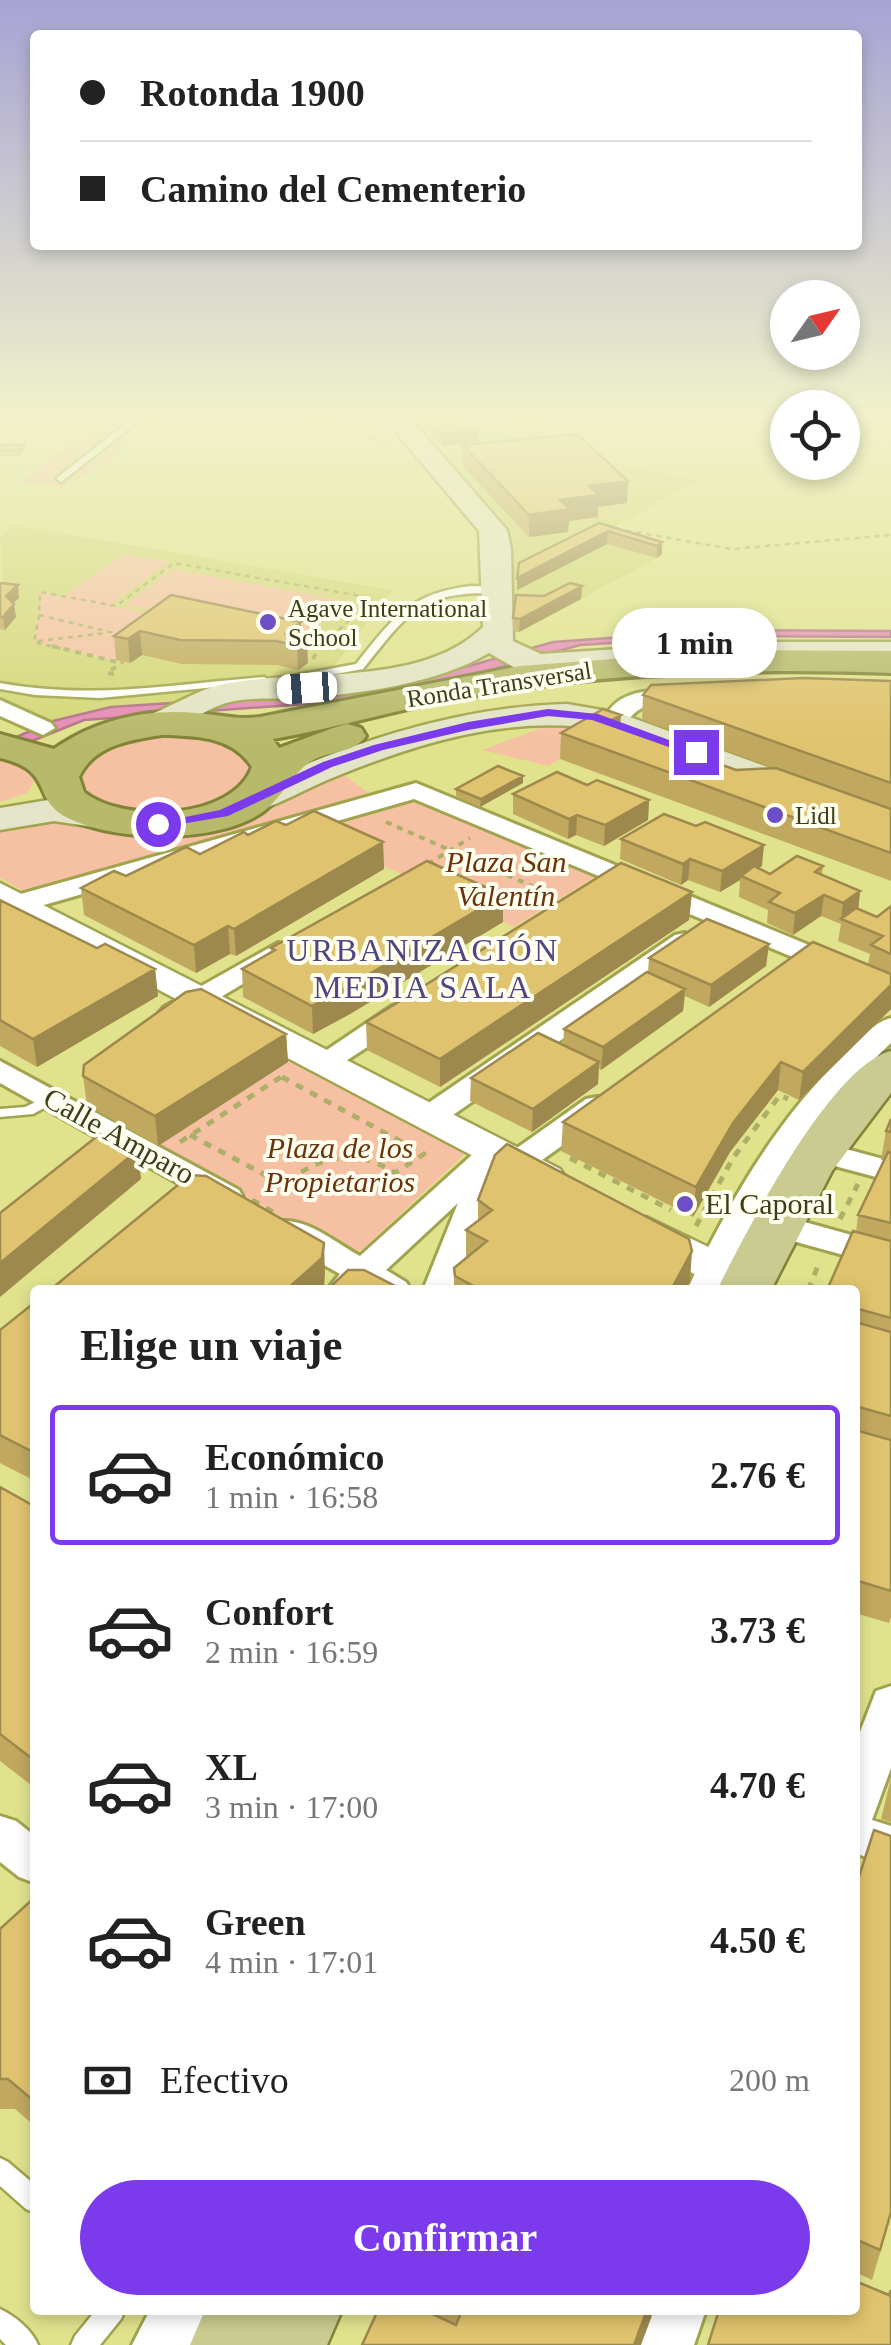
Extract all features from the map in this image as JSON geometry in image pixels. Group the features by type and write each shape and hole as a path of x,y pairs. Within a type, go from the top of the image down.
{"highway":[{"name":"Ronda Transversal","path":"136,728 216,720 274,728 424,693 553,673 732,661 891,662"},
{"name":"Ronda Transversal","path":"100,817 138,824 170,824 212,817 258,790 294,754 334,740 454,711 525,699 662,685 891,683"},
{"path":"0,717 83,735 136,728"},
{"path":"216,720 266,752 258,790"},
{"path":"58,782 63,763 75,750 136,728"},
{"path":"0,746 44,760 56,770 58,782 75,806 100,817"}],"main road":[{"path":"486,522 493,530 506,573 498,629 501,648 521,659"},
{"path":"216,720 228,693 336,684 439,662 477,648 498,629"},
{"path":"439,662 521,659 541,663 728,650 891,651"},
{"path":"258,790 366,752 439,732 548,713 627,711 891,824"},
{"path":"0,809 38,799 58,782"},
{"path":"0,819 54,810 100,817"},
{"path":"738,1283 818,1151 854,1102 891,1065"},
{"path":"738,1283 816,1236 867,1165 891,1096"},
{"path":"179,2328 231,2315"},
{"path":"282,2345 297,2315"}],"street":[{"path":"627,711 704,696"},
{"path":"0,707 43,728"},
{"path":"10,898 416,791 891,989"},
{"path":"572,904 617,875"},
{"path":"10,898 198,996 308,1066 428,1117 738,1283 750,1199 785,1141 824,1092 891,1027"},
{"path":"428,1117 719,918"},
{"path":"156,1026 198,996 306,935"},
{"path":"776,977 808,954"},
{"path":"308,1066 429,996"},
{"name":"Calle Amparo","path":"0,1070 64,1090 198,1180 256,1213 353,1281"},
{"path":"353,1281 506,1157 620,1088"},
{"path":"442,1285 506,1157"},
{"path":"169,1205 198,1180"},
{"path":"816,1236 891,1256"},
{"path":"860,1787 877,1711"},
{"path":"0,1835 30,1859"},
{"path":"860,1836 891,1846"},
{"path":"667,2345 677,2315"}],"lane":[{"path":"0,676 8,676 0,686 70,698 153,694 223,682 306,678 359,667 408,606 506,573"},
{"path":"0,1112 28,1110 64,1090"},
{"path":"0,2170 30,2197"},
{"path":"84,2345 108,2315"},
{"path":"0,2322 25,2345"}],"path":[{"path":"600,525 731,549 891,534"},
{"path":"34,642 40,592 116,606 174,563 372,598 322,643 311,664"},
{"path":"39,615 126,636"},
{"path":"34,642 109,632"},
{"path":"34,642 122,663"},
{"path":"356,808 572,904"},
{"path":"419,870 494,824"},
{"path":"170,1148 282,1076 308,1066"},
{"path":"190,1135 284,1185 310,1164 332,1157 372,1159 395,1174 424,1154 282,1076"},
{"path":"809,1285 816,1236 867,1165"}],"shaded area":[{"path":"476,522 622,522 600,535 663,555 519,632 498,629 497,549"},
{"name":"Agave International School","path":"13,525 392,590 324,679 182,704 111,707 53,721 0,697 0,596 4,590 0,538","holes":["40,592 172,618 115,661 34,642"]},
{"path":"720,630 891,631 891,637 722,636 580,645 480,673 348,701 84,720 0,754 0,744 53,721 111,707 343,692 469,666 553,642"}],"green space":[{"path":"123,554 169,562 111,605 173,618 115,661 34,642 40,592 63,596"},
{"path":"173,569 348,601 304,639 124,605"},
{"path":"560,721 602,734 548,766 482,750"},
{"path":"142,726 258,745 254,797 123,822 58,773"},
{"path":"0,755 19,760 37,777 27,793 0,802"},
{"path":"336,770 372,795 26,892 0,878 0,825 57,817 115,831"},
{"name":"Plaza San Valentín","path":"417,798 598,875 514,927 309,831"},
{"name":"Plaza de los Propietarios","path":"288,1062 302,1063 468,1151 363,1249 349,1255 158,1146"}],"building":[{"path":"599,523 662,542 657,546 608,531 517,578 519,563"},
{"path":"0,583 18,585 6,596 14,604 3,617 0,617"},
{"path":"570,583 582,586 520,619 513,618 516,595 544,596"},
{"path":"171,595 301,622 286,634 307,639 297,646 276,641 180,640 140,631 128,639 114,636"},
{"path":"803,678 891,681 891,783 643,695 651,685"},
{"path":"603,709 621,715 606,723 736,770 776,768 891,809 891,853 561,733"},
{"path":"498,766 523,776 481,799 456,789"},
{"path":"557,772 587,785 597,780 649,800 605,825 577,815 569,819 513,794"},
{"path":"314,811 383,842 234,929 228,926 194,945 81,888 114,871 126,876 186,847 200,854 244,832 248,835 276,821 286,825"},
{"path":"664,814 696,826 705,822 764,845 722,871 690,859 683,864 621,839"},
{"path":"797,856 823,866 815,872 860,891 843,903 824,895 795,913 769,902 780,893 741,876 754,866 770,874"},
{"path":"427,861 503,895 312,1006 242,969 275,950 271,948"},
{"path":"621,863 692,892 440,1059 366,1022"},
{"path":"0,900 97,948 105,944 155,969 33,1039 0,1020"},
{"path":"891,906 891,954 871,945 883,936 841,919 856,908 877,917"},
{"path":"707,919 769,944 711,985 649,958"},
{"path":"813,942 891,974 891,985 803,1072 781,1062 733,1123 696,1187 563,1122"},
{"path":"647,972 685,989 603,1047 564,1029"},
{"path":"201,989 286,1034 155,1116 83,1076 84,1065 186,992"},
{"path":"538,1033 599,1062 533,1109 471,1078"},
{"path":"100,1134 138,1150 0,1263 0,1213"},
{"path":"507,1144 689,1239 692,1251 674,1285 472,1285 455,1276 454,1268 487,1241 466,1230 492,1210 478,1200 495,1155"},
{"path":"888,1152 891,1153 891,1223 858,1215"},
{"path":"190,1175 206,1176 324,1243 322,1258 292,1285 56,1285"},
{"path":"853,1231 891,1241 891,1318 860,1309 860,1285 829,1285"},
{"path":"348,1270 364,1270 393,1285 332,1285"},
{"path":"30,1306 30,1450 0,1435 0,1330"},
{"path":"860,1323 891,1332 891,1416 860,1407"},
{"path":"860,1431 891,1440 891,1591 860,1582"},
{"path":"0,1487 30,1504 30,1757 0,1734"},
{"path":"874,1830 891,1836 891,2212 880,2250 860,2241 860,1873"},
{"path":"30,1902 30,2098 8,2079 0,2079 0,1929"},
{"path":"860,2283 889,2295 891,2290 891,2345 708,2345 717,2315 860,2315"},
{"path":"376,2315 435,2315 456,2325 460,2315 645,2315 634,2345 362,2345"}],"place":[{"name":"Agave International School","path":"268,622"},
{"name":"Lidl","path":"775,815"},
{"name":"El Caporal","path":"685,1204"}],"district":[{"name":"URBANIZACIÓN MEDIA SALA","path":"423,968"}],"route":[{"path":"158,824 223,814 327,764 379,748 496,720 548,713 594,716 696,752"}]}
